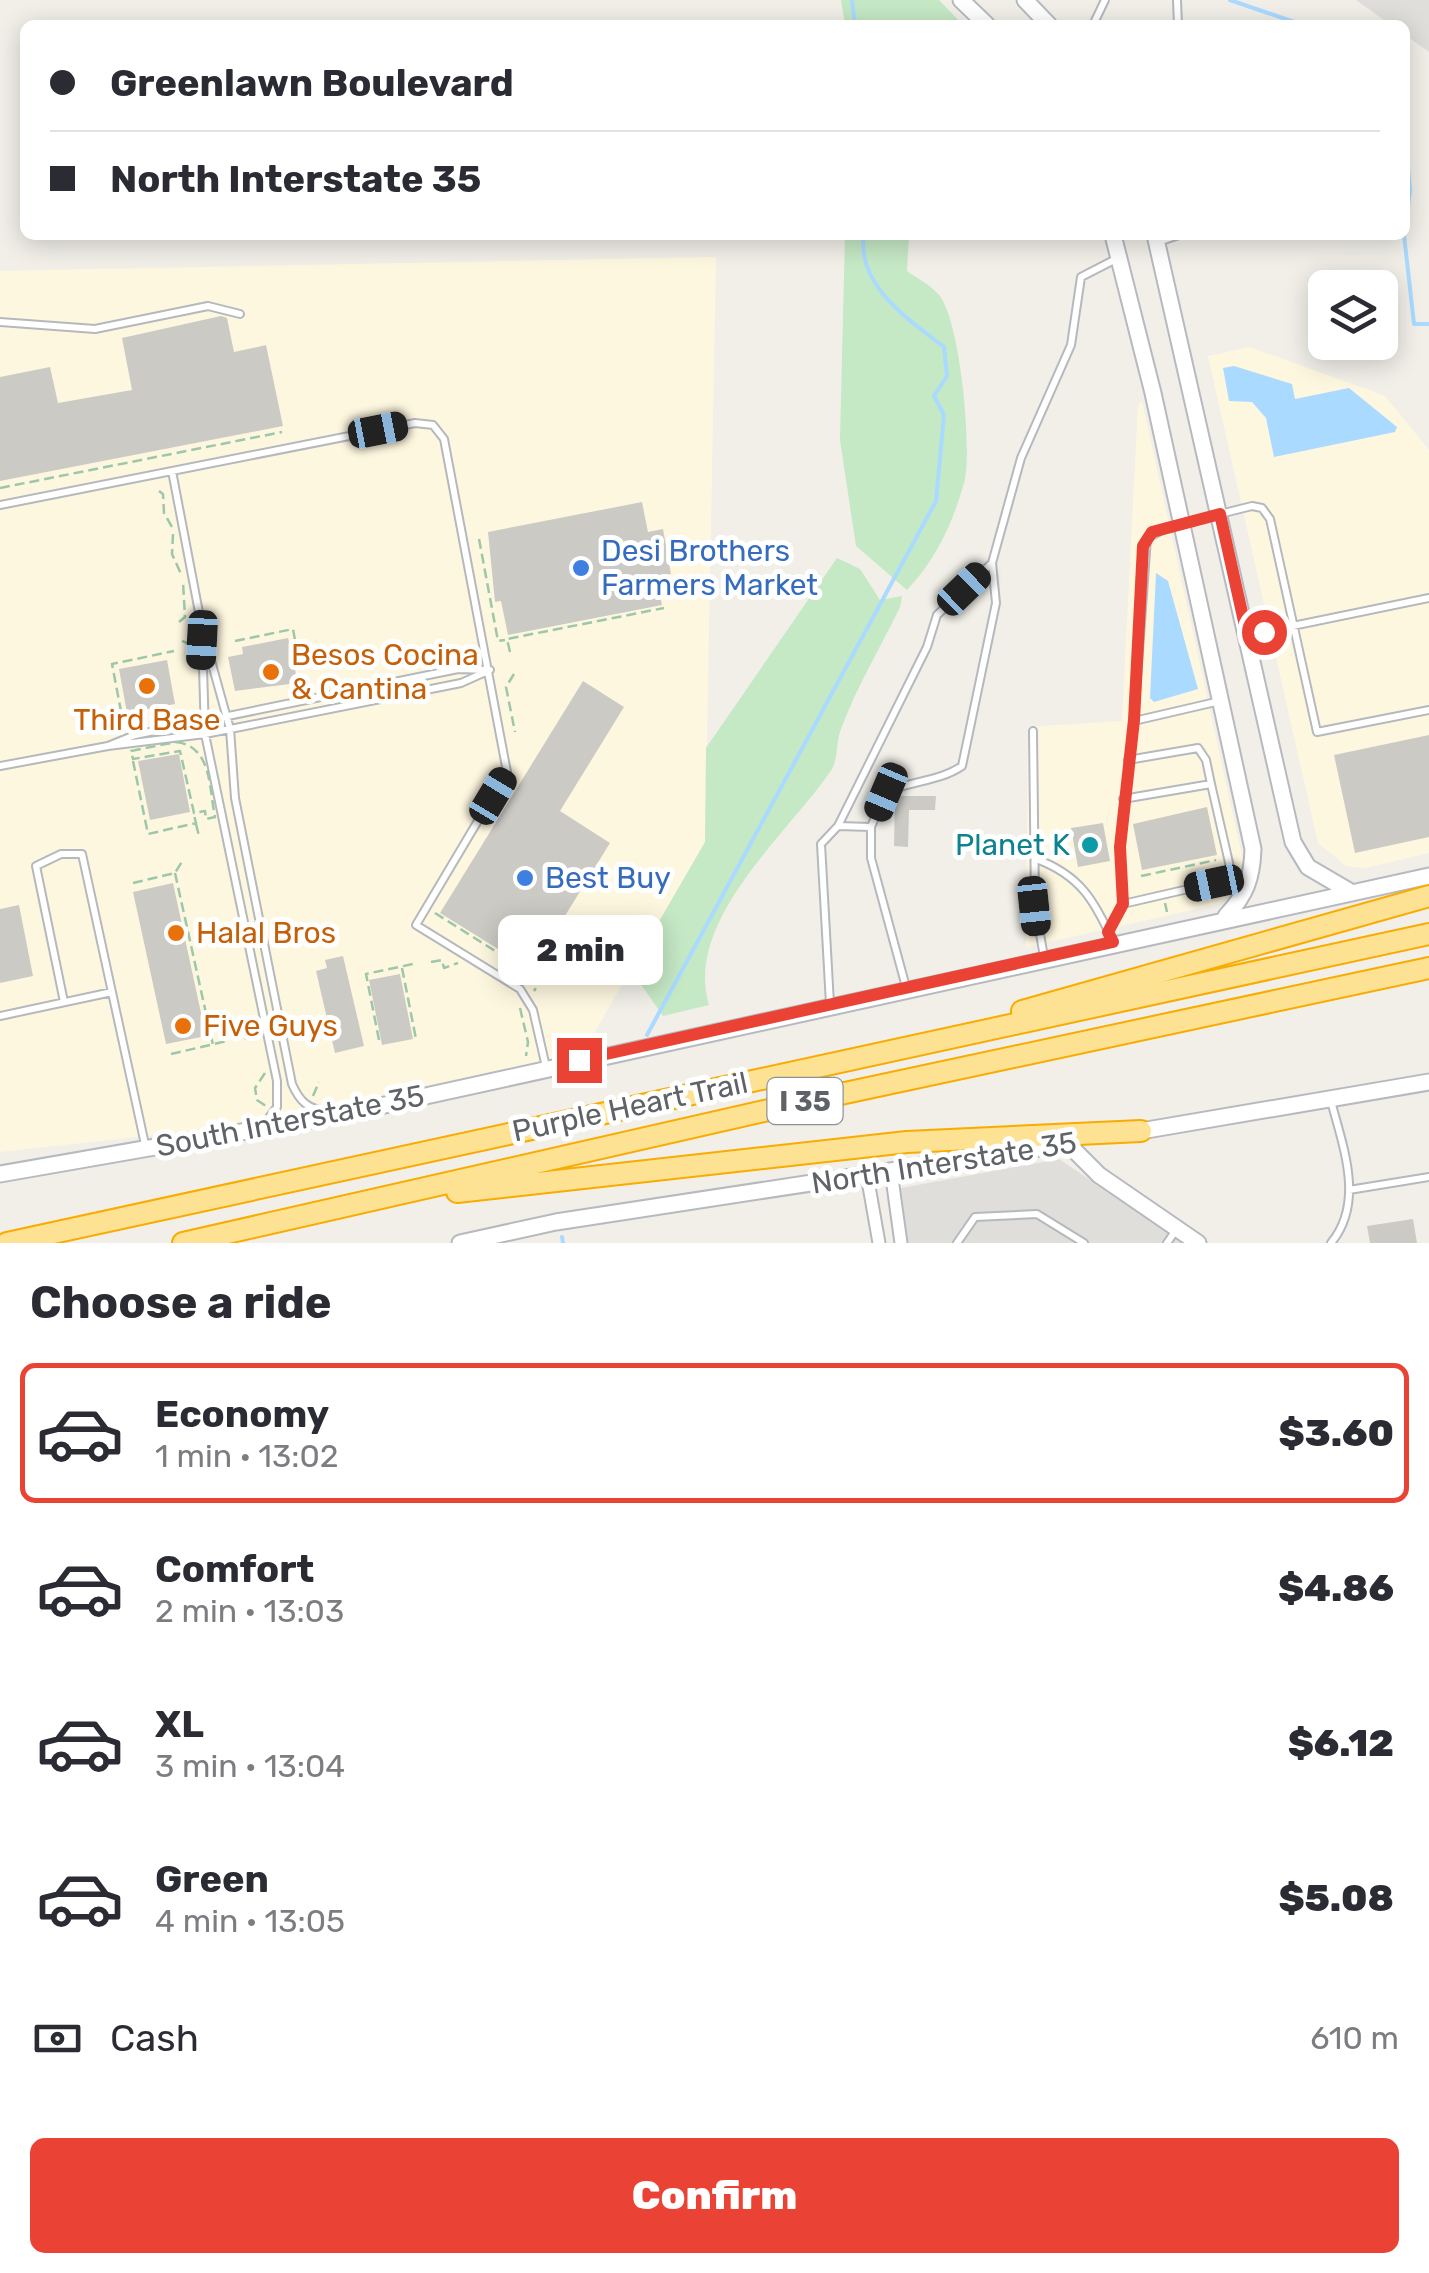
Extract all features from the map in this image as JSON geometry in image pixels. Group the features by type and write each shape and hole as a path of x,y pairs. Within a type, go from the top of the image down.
{"highway":[{"path":"930,1041 1072,995 1429,896"},
{"name":"Purple Heart Trail","path":"7,1243 1429,934"},
{"name":"Purple Heart Trail","path":"183,1243 816,1099 1429,968"},
{"path":"346,1206 888,1144 1141,1131"}],"main road":[{"path":"960,0 982,20"},
{"path":"1026,0 1044,20"},
{"path":"1115,240 1122,256 1254,849 1252,877 1243,898 1226,917"},
{"path":"1156,240 1293,842 1308,867 1349,891"},
{"path":"830,1005 1044,958 1111,937 1429,876"},
{"name":"South Interstate 35","path":"0,1174 340,1115 830,1005"},
{"name":"North Interstate 35","path":"466,1242 556,1222 1068,1144 1429,1082"},
{"path":"1068,1144 1172,1236 1198,1243"}],"street":[{"path":"891,1171 901,1243"},
{"path":"868,1175 879,1243"}],"lane":[{"path":"906,988 871,858 871,827 886,792 916,779 946,777 962,766 996,603 992,563 1021,458 1071,345 1081,276 1122,256"},
{"path":"0,322 95,329 208,306 240,314"},
{"path":"0,505 415,423 433,425 444,439 507,772 416,925 520,989 533,1010 546,1067"},
{"path":"172,471 202,628 230,729 235,798 292,1084 300,1100 311,1109 340,1115"},
{"path":"1111,937 1123,904 1124,800 1134,720 1143,546 1152,532 1252,506 1262,508 1270,519 1317,732 1429,710"},
{"path":"830,1005 821,844 838,826 927,647 937,616 992,563"},
{"path":"1247,635 1429,598"},
{"path":"202,628 205,734 277,1081 277,1108 260,1130"},
{"path":"108,746 135,735 227,715 458,670 490,670"},
{"path":"0,766 108,746 205,734 461,682 490,670"},
{"path":"1134,720 1220,701"},
{"path":"1034,732 1034,906 1044,958"},
{"path":"1123,904 1214,883 1230,866 1206,760 1198,748 1128,760"},
{"path":"1124,800 1211,784"},
{"path":"838,826 871,827"},
{"path":"64,1002 36,866 61,854 82,854 146,1150"},
{"path":"1036,859 1060,868 1080,882 1111,937"},
{"path":"0,1016 112,992"},
{"path":"1330,1099 1348,1168 1348,1216 1331,1243"},
{"path":"1348,1190 1429,1177"},
{"path":"957,1243 975,1217 1037,1214 1084,1243"}],"path":[{"path":"0,488 282,432"},
{"path":"158,491 164,494 164,513 173,529 172,554 182,576 186,616 179,622"},
{"path":"479,539 498,641 664,608"},
{"path":"235,640 293,629 304,692"},
{"path":"507,640 510,652"},
{"path":"124,728 112,664 174,651"},
{"path":"514,674 506,687 514,732"},
{"path":"194,813 205,811 206,819 215,817 203,757 195,747 176,742 131,751 148,834 196,823"},
{"path":"133,759 180,752 199,836"},
{"path":"183,860 175,873 213,1045"},
{"path":"1141,876 1216,860"},
{"path":"133,883 175,873"},
{"path":"441,900 434,912 542,980 534,990"},
{"path":"1165,902 1167,912"},
{"path":"451,934 456,926"},
{"path":"431,962 442,960 444,968 458,962"},
{"path":"379,1040 366,974 413,964"},
{"path":"402,966 416,1039"},
{"path":"518,1002 528,1042 526,1056"},
{"path":"170,1054 227,1041"},
{"path":"266,1072 256,1084 256,1095 264,1106 272,1106"},
{"path":"306,1098 315,1095 319,1082"}],"shaded area":[{"path":"1356,0 1429,0 1429,52 1410,39 1410,20 1384,20"},
{"path":"716,257 705,842 579,1059 339,1115 0,1152 0,271"},
{"path":"1250,347 1385,396 1429,450 1429,853 1366,868 1346,866 1318,843 1208,356"},
{"path":"1142,401 1245,870 1236,888 1219,904 1026,947 1028,727 1122,721 1138,405"},
{"path":"1059,1159 1185,1243 908,1243 901,1188"}],"green space":[{"path":"841,0 939,0 958,20 844,20"},
{"path":"845,240 909,240 907,271 938,294 953,328 963,385 967,443 964,483 954,513 942,541 907,590 856,546 840,440"},
{"path":"837,558 860,569 880,600 902,596 900,607 846,716 832,769 725,910 711,941 705,973 709,1005 663,1016 631,970 705,842 706,748"}],"water":[{"path":"1234,366 1292,384 1295,399 1349,388 1397,427 1395,432 1274,457 1266,418 1252,402 1229,401 1223,368"},
{"path":"1156,573 1168,581 1198,689 1154,702 1150,698"}],"building":[{"path":"221,316 227,318 234,352 266,345 283,426 0,481 0,377 50,367 58,403 132,390 122,338"},
{"name":"Desi Brothers Farmers Market","path":"642,502 648,532 663,529 671,574 656,577 662,605 508,635 501,601 495,602 488,532"},
{"name":"Besos Cocina & Cantina","path":"288,638 298,683 235,691 228,657 243,654 242,647"},
{"name":"Third Base","path":"167,660 175,704 127,713 119,669"},
{"name":"Best Buy","path":"583,681 624,707 560,811 610,843 542,953 557,962 546,979 440,913"},
{"path":"1429,735 1429,837 1355,853 1334,755"},
{"path":"179,754 190,812 150,820 138,761"},
{"path":"895,796 936,796 935,810 909,810 908,847 894,846"},
{"path":"1207,807 1217,855 1142,870 1133,824"},
{"name":"Planet K","path":"1103,823 1110,861 1078,867 1071,828"},
{"path":"173,883 206,1036 166,1044 133,892"},
{"path":"19,905 33,976 0,983 0,909"},
{"path":"343,956 364,1046 335,1053 316,971 327,968 325,960"},
{"path":"400,974 413,1039 382,1045 369,980"},
{"path":"1413,1219 1417,1243 1370,1243 1367,1226"}],"waterway":[{"path":"852,0 854,20"},
{"path":"1230,0 1288,20"},
{"path":"647,1035 936,501 944,415 934,396 947,376 944,347 888,300 868,270 864,240"},
{"path":"1405,240 1414,324 1429,324"},
{"path":"562,1237 563,1243"}],"place":[{"name":"Desi Brothers Farmers Market","path":"581,568"},
{"name":"Besos Cocina & Cantina","path":"271,672"},
{"name":"Third Base","path":"147,686"},
{"name":"Planet K","path":"1090,845"},
{"name":"Best Buy","path":"525,878"},
{"name":"Halal Bros","path":"176,933"},
{"name":"Five Guys","path":"183,1026"}],"route":[{"path":"579,1060 1113,942 1108,932 1123,904 1120,847 1134,720 1143,546 1152,532 1220,514 1247,635 1264,632"}]}
